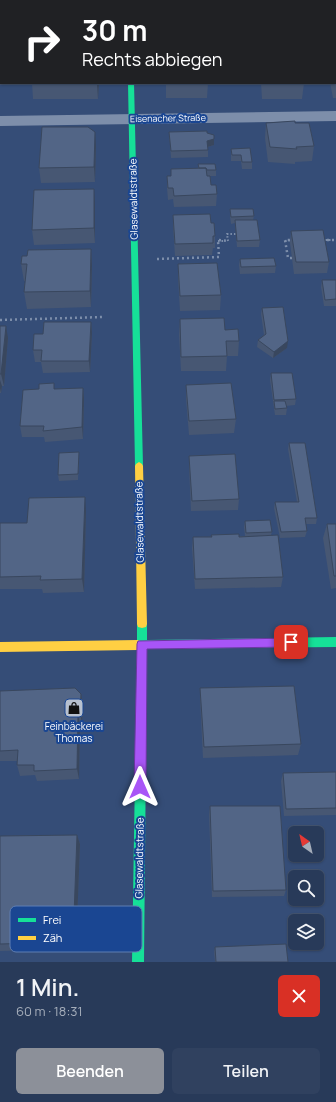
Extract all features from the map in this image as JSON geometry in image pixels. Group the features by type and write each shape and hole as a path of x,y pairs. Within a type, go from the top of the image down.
{"street":[{"name":"Glasewaldtstraße","path":"131,84 142,644 139,906"},
{"name":"Eisenacher Straße","path":"0,121 336,116"},
{"path":"0,647 336,642"},
{"name":"Glasewaldtstraße","path":"138,952 138,962"}],"path":[{"path":"214,241 228,240 228,234 236,234"},
{"path":"154,259 220,257 218,240"},
{"path":"292,258 288,258 286,240 300,240"},
{"path":"322,240 336,240"},
{"path":"0,320 104,317"}],"building":[{"path":"295,121 295,123 309,123 314,146 296,147 297,149 270,147 266,123"},
{"path":"42,127 88,127 95,132 94,167 39,168"},
{"path":"207,131 207,133 214,135 214,139 207,141 208,150 171,151 169,132"},
{"path":"250,148 252,162 242,162 241,155 232,155 231,149"},
{"path":"198,164 215,164 216,170 199,168"},
{"path":"206,168 207,176 210,176 211,185 216,185 217,194 174,196 173,188 168,188 167,176 171,176 171,169"},
{"path":"94,189 94,228 32,230 34,190"},
{"path":"230,209 253,209 254,216 231,217"},
{"path":"210,214 211,223 214,223 215,236 213,236 213,243 175,244 173,215"},
{"path":"235,220 257,220 260,240 237,241"},
{"path":"323,230 329,262 296,262 291,231"},
{"path":"91,249 90,291 24,292 27,264 21,264 22,256 27,256 28,250"},
{"path":"274,258 276,266 241,267 240,259"},
{"path":"217,263 221,295 180,296 178,264"},
{"path":"322,280 336,280 336,299 325,300"},
{"path":"283,307 288,341 274,352 258,340 266,334 262,308"},
{"path":"224,318 225,330 238,329 239,341 226,341 227,356 181,357 180,319"},
{"path":"44,322 91,322 89,361 41,361 42,350 33,350 34,334 43,334"},
{"path":"0,326 6,326 1,374 0,374"},
{"path":"271,373 292,373 296,399 274,400"},
{"path":"54,383 54,389 83,388 82,427 43,431 44,426 20,426 23,390 39,389 39,384"},
{"path":"231,383 236,419 189,421 186,385"},
{"path":"274,401 285,401 287,408 275,409"},
{"path":"289,443 305,443 317,518 305,518 307,531 281,532 275,502 299,502"},
{"path":"79,452 78,474 58,475 59,453"},
{"path":"235,454 239,499 192,501 189,456"},
{"path":"85,497 82,579 40,580 41,576 0,577 0,523 27,523 29,498"},
{"path":"270,520 272,532 246,533 245,521"},
{"path":"327,524 336,524 336,576 334,576"},
{"path":"239,534 239,537 278,535 283,577 195,579 193,537 212,537 211,535"},
{"path":"294,686 301,744 204,747 200,688"},
{"path":"75,688 81,694 80,713 78,714 77,769 34,771 34,765 17,765 18,750 0,751 0,691"},
{"path":"336,772 336,808 286,809 283,773"},
{"path":"210,806 280,806 286,890 213,891"},
{"path":"77,835 74,906 10,906 10,944 0,944 0,836"},
{"path":"286,944 288,962 216,962 215,947"}],"traffic: fast":[{"path":"131,84 139,466"},
{"path":"139,906 142,624"},
{"path":"138,645 336,642"},
{"path":"138,952 138,962"}],"traffic: slow":[{"path":"139,466 142,624"},
{"path":"0,647 138,645"}],"place":[{"name":"Feinbäckerei Thomas","path":"74,708"}],"route":[{"path":"140,787 142,644 291,642"}]}
